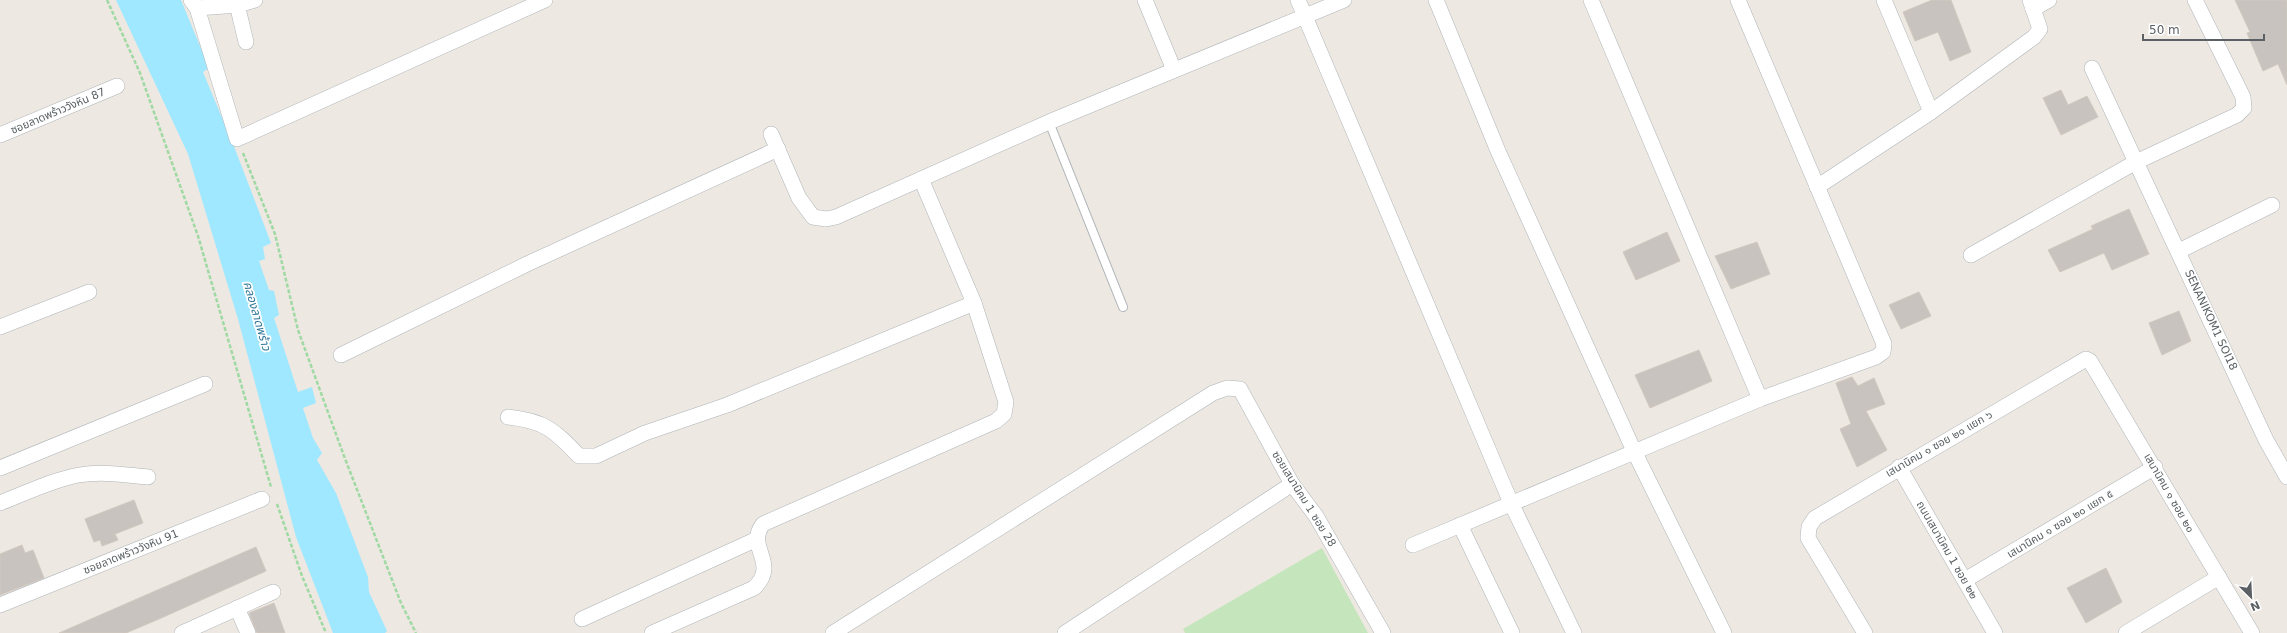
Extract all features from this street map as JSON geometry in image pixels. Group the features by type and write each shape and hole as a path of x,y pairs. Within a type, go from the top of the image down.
{"street":[{"path":"255,0 194,4 237,139 545,0"},
{"path":"1145,0 1174,70"},
{"path":"1298,0 1511,503 1574,633"},
{"path":"771,134 799,198 813,217 826,219 836,217 1049,122 1344,0"},
{"path":"1436,0 1498,151 1634,451 1724,633"},
{"path":"1591,0 1760,399"},
{"path":"1413,545 1760,399 1876,357 1882,352 1884,344 1738,0"},
{"path":"1884,0 1931,112"},
{"path":"1817,187 1931,112 2034,37 2040,29 2031,4 2048,0"},
{"path":"1971,255 2136,162 2237,115 2244,108 2244,97 2195,0"},
{"path":"237,2 246,42"},
{"name":"SENANIKOM1 SOI18","path":"2092,68 2266,440 2287,477"},
{"name":"ซอยลาดพร้าววังหิน 87","path":"0,135 117,86"},
{"path":"341,355 527,264 778,149"},
{"path":"652,633 754,588 762,580 765,569 757,539 758,531 763,524 996,421 1004,414 1006,402 974,303 920,179"},
{"path":"2178,251 2272,205"},
{"path":"0,327 89,292"},
{"path":"508,417 531,419 558,433 579,456 596,456 645,433 727,405 974,303"},
{"name":"เสนานิคม ๑ ซอย ๒๐ แยก ๖","path":"1865,633 1808,538 1809,527 1815,518 2082,360"},
{"name":"เสนานิคม ๑ ซอย ๒๐","path":"2082,360 2090,360 2252,633"},
{"path":"0,468 205,384"},
{"name":"ซอยเสนานิคม 1 ซอย 28","path":"835,632 1213,394 1227,388 1240,389 1292,484 1316,516 1383,633"},
{"name":"ถนนเสนานิคม 1 ซอย ๒๒","path":"1899,467 1995,633"},
{"name":"เสนานิคม ๑ ซอย ๒๐ แยก ๕","path":"1965,580 2154,467"},
{"path":"0,503 61,480 80,475 119,474 148,477"},
{"path":"1065,633 1292,484"},
{"name":"ซอยลาดพร้าววังหิน 91","path":"0,605 270,498"},
{"path":"1460,525 1512,633"},
{"path":"582,619 757,539"},
{"path":"2126,633 2219,577"},
{"path":"182,633 273,592"},
{"path":"237,608 248,633"}],"lane":[{"path":"1049,122 1123,307"}],"path":[{"path":"107,0 140,73 198,236 270,498 326,633"},
{"path":"237,139 275,234 298,330 346,463 401,603 416,633"}],"green space":[{"path":"1322,548 1368,633 1185,633 1183,629"}],"water":[{"name":"คลองลาดพร้าว","path":"116,0 181,0 209,68 203,72 235,149 271,243 263,247 265,259 259,261 269,290 274,291 279,315 274,318 298,392 312,387 316,403 303,408 313,438 322,453 317,460 336,493 368,577 369,592 387,631 385,633 333,633 296,537 238,319 188,154"}],"building":[{"path":"1932,0 1951,0 1971,52 1950,61 1938,32 1915,41 1903,12"},
{"path":"2235,0 2287,0 2287,85 2278,64 2263,71 2247,33 2250,32"},
{"path":"2061,90 2068,105 2087,96 2098,117 2061,135 2043,98"},
{"path":"2129,209 2149,254 2112,270 2104,253 2060,272 2048,250 2093,229 2091,226"},
{"path":"1667,232 1680,261 1636,280 1623,252"},
{"path":"1757,242 1770,274 1731,289 1715,256"},
{"path":"1919,292 1931,316 1901,329 1889,305"},
{"path":"2179,311 2191,341 2162,355 2149,323"},
{"path":"1699,350 1712,381 1650,408 1635,375"},
{"path":"1852,377 1858,386 1874,378 1885,404 1866,411 1887,450 1857,467 1840,429 1851,424 1836,383"},
{"path":"134,500 143,523 115,534 118,540 102,546 100,540 94,542 85,519"},
{"path":"22,545 25,553 33,550 44,578 0,595 0,554"},
{"path":"256,547 266,571 159,619 126,633 59,633"},
{"path":"2106,568 2122,602 2086,623 2067,588"},
{"path":"274,603 285,633 257,633 249,613"}]}
